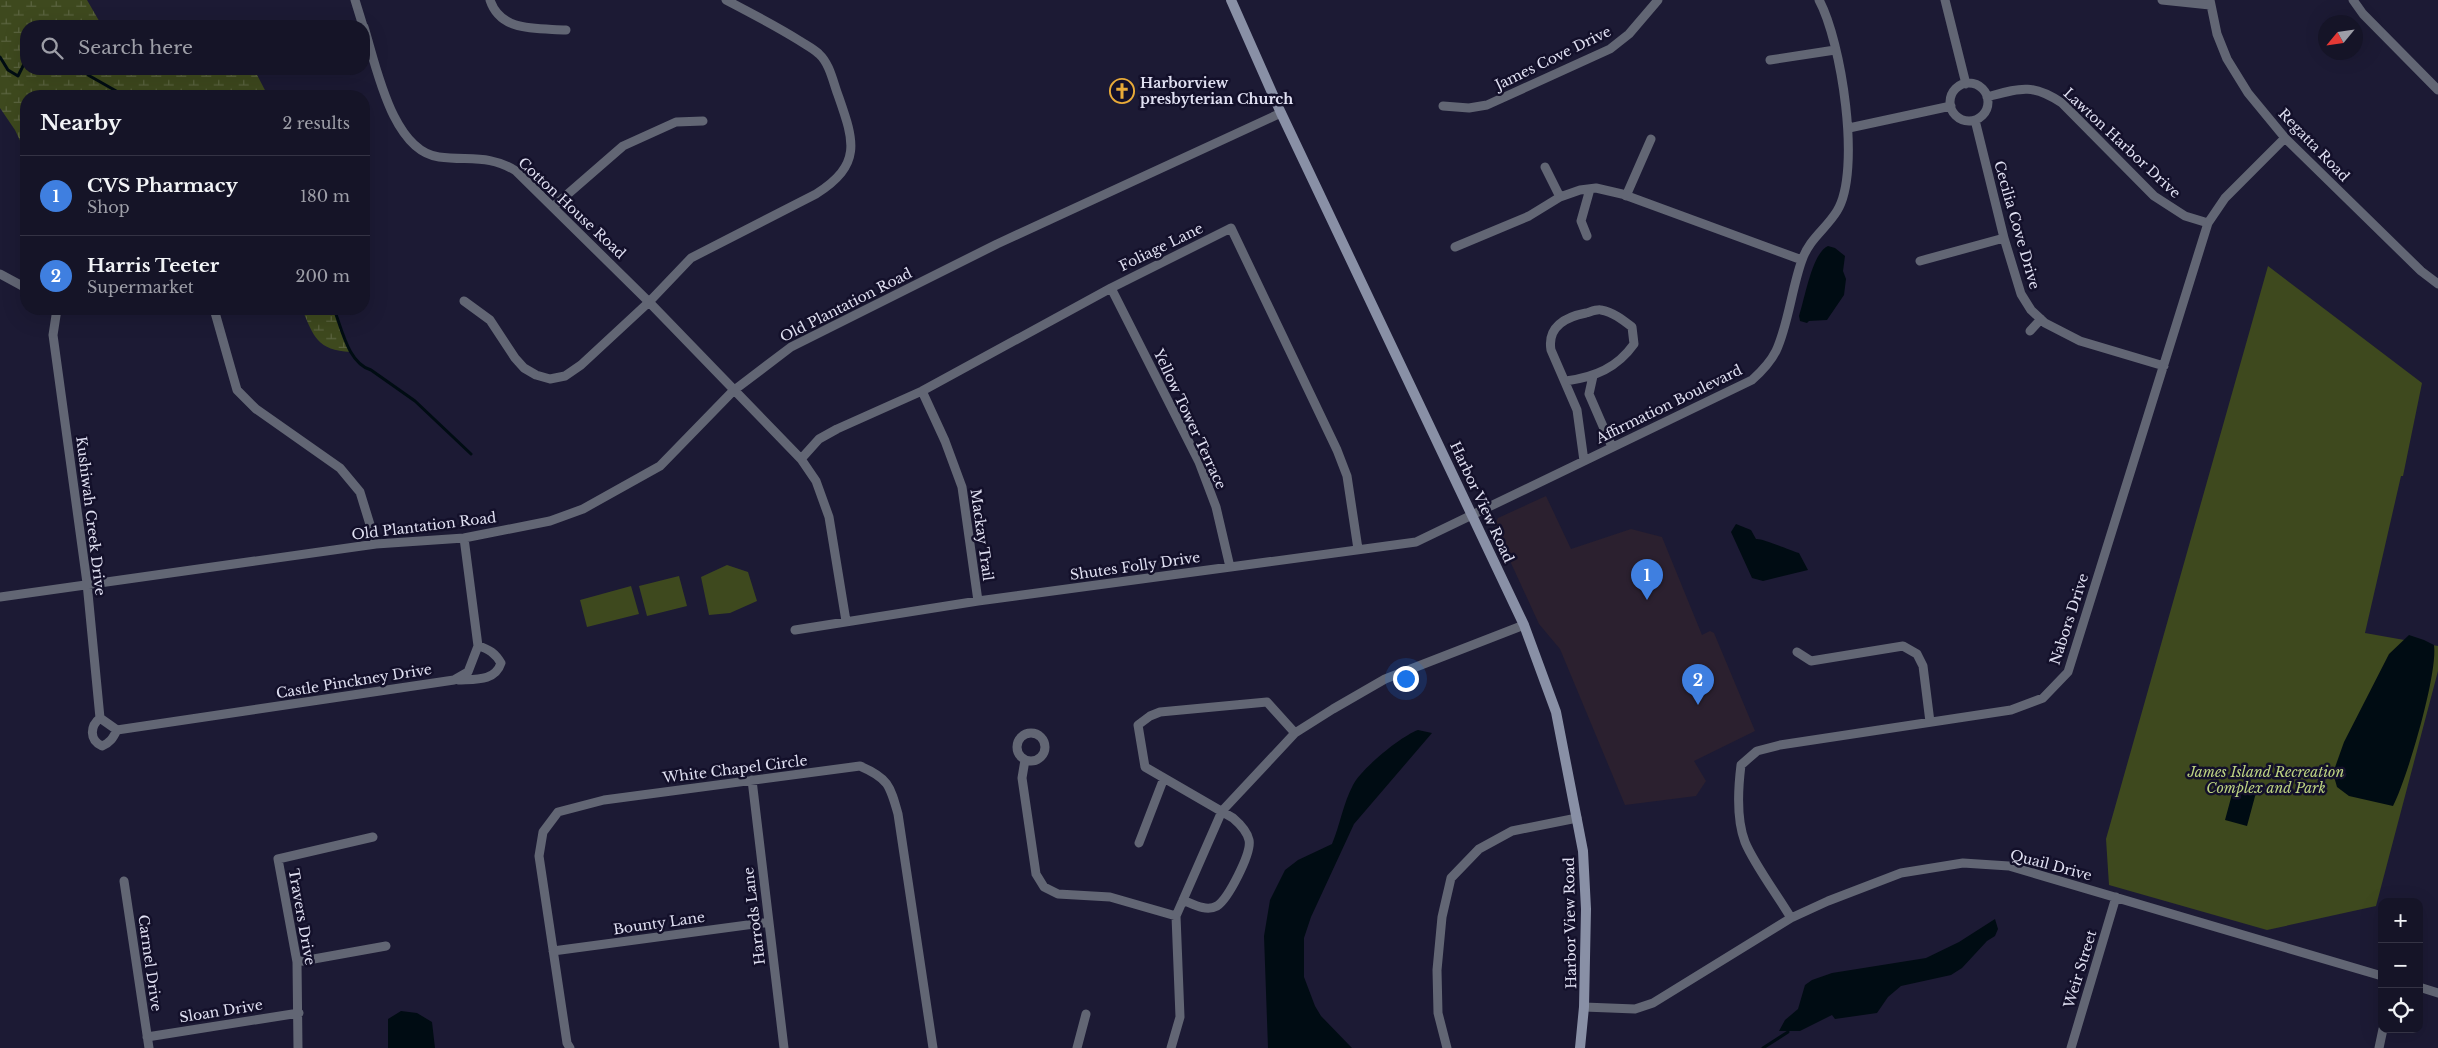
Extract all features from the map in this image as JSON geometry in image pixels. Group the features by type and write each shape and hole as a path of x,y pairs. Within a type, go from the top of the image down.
{"main road":[{"name":"Harbor View Road","path":"1231,0 1281,113 1524,625 1556,712 1577,818 1585,877 1584,1007 1580,1048"}],"street":[{"name":"Cotton House Road","path":"355,0 362,20"},
{"path":"490,0 506,22 520,28 566,30"},
{"path":"464,301 490,320 515,358 524,368 536,375 550,379 565,376 581,365 649,302 690,258 816,194 835,182 845,168 851,151 851,134 828,67 819,54 778,28 726,0"},
{"name":"James Cove Drive","path":"1444,106 1469,108 1487,105 1610,49 1629,34 1658,0"},
{"name":"Affirmation Boulevard","path":"1472,514 1752,380 1766,367 1776,351 1808,245 1837,211 1844,193 1849,171 1848,128 1835,50 1831,30 1819,0"},
{"path":"1945,0 1966,84"},
{"path":"2162,0 2210,3"},
{"path":"2354,0 2363,14 2438,90"},
{"name":"Regatta Road","path":"2210,3 2217,34 2227,60 2248,93 2285,138 2421,271 2438,284"},
{"name":"Cotton House Road","path":"370,45 394,118 402,134 413,144 437,157 490,159 504,163 516,171 554,206 649,302 733,391 801,458 816,481 829,517 846,621"},
{"path":"1770,60 1835,50"},
{"path":"1966,84 1979,86 1987,97 1988,103 1984,114 1975,120 1960,118 1951,106 1954,92 1966,84"},
{"name":"Lawton Harbor Drive","path":"1987,97 2022,88 2051,96 2062,103 2154,196 2185,216 2208,223"},
{"path":"1848,128 1951,106"},
{"name":"Old Plantation Road","path":"0,597 87,583 376,544 464,538 550,521 582,509 660,466 733,391 791,347 997,244 1281,113"},
{"name":"Cecilia Cove Drive","path":"1975,120 2004,238 2021,294 2041,319 2062,333 2080,341 2164,366"},
{"path":"554,206 623,146 676,122 703,121"},
{"name":"Nabors Drive","path":"1791,918 1745,842 1738,788 1741,765 1757,751 1780,745 2011,710 2043,698 2068,672 2208,223 2225,198 2285,138"},
{"path":"1626,196 1651,139"},
{"path":"1545,167 1560,197"},
{"path":"1455,247 1529,216 1560,197 1580,190 1596,188 1626,196 1802,260"},
{"path":"1587,236 1580,220 1590,189"},
{"name":"Foliage Lane","path":"801,458 819,439 922,391 1111,288 1231,228 1337,450 1346,476 1358,549"},
{"path":"1920,260 2004,238"},
{"path":"0,274 20,285"},
{"name":"Yellow Tower Terrace","path":"1111,288 1198,462 1216,507 1230,567"},
{"path":"1566,381 1593,376 1616,365 1625,357 1634,344 1632,327 1621,318 1600,310 1575,315 1553,330 1550,340 1551,350 1577,410 1584,461"},
{"name":"Kushiwah Creek Drive","path":"56,315 53,335 104,721"},
{"path":"216,315 236,390 256,409 314,452 340,468 360,492 376,544"},
{"path":"2030,331 2041,319"},
{"path":"1593,376 1589,394 1612,447"},
{"name":"Mackay Trail","path":"922,391 945,441 962,487 978,601"},
{"name":"Shutes Folly Drive","path":"795,630 978,601 1416,542 1472,514"},
{"path":"454,680 468,672 478,646 464,538"},
{"path":"1171,1048 1180,1017 1176,916 1222,811 1295,733 1385,679 1524,625"},
{"name":"Castle Pinckney Drive","path":"117,730 454,680 486,679 499,669 501,663 497,656 489,650 478,646"},
{"path":"1797,652 1811,661 1903,646 1917,654 1923,666 1930,722"},
{"path":"1183,900 1203,908 1216,906 1227,895 1246,857 1250,841 1243,827 1222,811 1145,766 1138,725 1150,716 1160,712 1268,702 1295,733"},
{"path":"104,721 117,730 113,739 102,746 97,744 92,730 104,721"},
{"path":"1025,760 1022,778 1036,874 1044,887 1058,894 1110,897 1176,916"},
{"name":"White Chapel Circle","path":"570,1048 567,1043 539,856 543,832 558,812 604,800 860,766 878,774 891,789 898,814 933,1048"},
{"path":"1139,843 1164,778"},
{"name":"Harrods Lane","path":"752,780 784,1048"},
{"path":"1447,1048 1438,1013 1437,970 1442,917 1451,878 1479,849 1512,831 1577,818"},
{"name":"Travers Drive","path":"298,1048 297,962 278,858 373,837"},
{"name":"Quail Drive","path":"1584,1007 1635,1008 1653,1003 1791,918 1828,900 1901,873 1963,863 2009,866 2378,975"},
{"name":"Carmel Drive","path":"124,881 149,1048"},
{"name":"Weir Street","path":"2071,1048 2116,897"},
{"name":"Bounty Lane","path":"553,951 769,922"},
{"path":"297,962 386,946"},
{"path":"2422,988 2438,993"},
{"name":"Sloan Drive","path":"147,1037 299,1013"},
{"path":"1077,1048 1086,1014"},
{"path":"2379,1048 2382,1033"}],"shaded area":[{"path":"1828,246 1835,248 1845,256 1843,271 1846,279 1844,295 1827,320 1809,321 1807,323 1800,321 1799,316 1813,266 1822,250"},
{"path":"1546,496 1571,549 1631,529 1662,537 1702,635 1710,631 1714,633 1755,731 1694,761 1706,781 1696,796 1625,805 1560,649 1539,624 1494,526 1498,518"},
{"path":"1736,524 1751,530 1756,539 1799,553 1808,570 1763,581 1752,578 1731,532"},
{"path":"2409,635 2434,645 2434,659 2420,726 2399,793 2393,806 2349,796 2337,787 2333,773 2344,742 2389,654"},
{"path":"1418,730 1432,733 1354,824 1311,917 1304,938 1304,977 1315,1006 1321,1016 1352,1048 1268,1048 1264,936 1270,900 1285,870 1298,860 1332,844 1344,807 1357,778 1392,746"},
{"path":"2235,783 2257,789 2247,826 2225,820"},
{"path":"1995,919 1998,929 1995,936 1987,941 1962,968 1951,975 1901,986 1888,997 1877,1013 1835,1019 1832,1015 1800,1031 1779,1031 1785,1020 1798,1009 1805,985 1812,980 1832,973 1926,958 1959,942"},
{"path":"401,1011 417,1013 432,1022 435,1048 388,1048 388,1019"}],"green space":[{"path":"0,0 87,0 99,20 20,20 20,75 257,75 265,90 20,90 20,140 0,108"},
{"name":"James Island Recreation Complex and Park","path":"2268,266 2422,383 2403,476 2401,476 2365,633 2438,646 2438,671 2376,906 2267,930 2109,885 2106,839"},
{"path":"305,315 336,315 351,352 340,351 324,345 318,340"},
{"path":"727,565 748,572 757,601 730,613 709,615 701,577"},
{"path":"679,576 687,606 647,616 639,586"},
{"path":"631,586 639,614 587,627 580,600"}],"waterway":[{"path":"0,57 8,70 18,76 20,72"},
{"path":"88,75 114,90"},
{"path":"336,315 351,353 357,360 415,401 471,454"},
{"path":"1763,1048 1788,1032"}],"place":[{"name":"Harborview presbyterian Church","path":"1122,91"},
{"name":"CVS Pharmacy","path":"1647,600"},
{"name":"Harris Teeter","path":"1698,705"}]}
